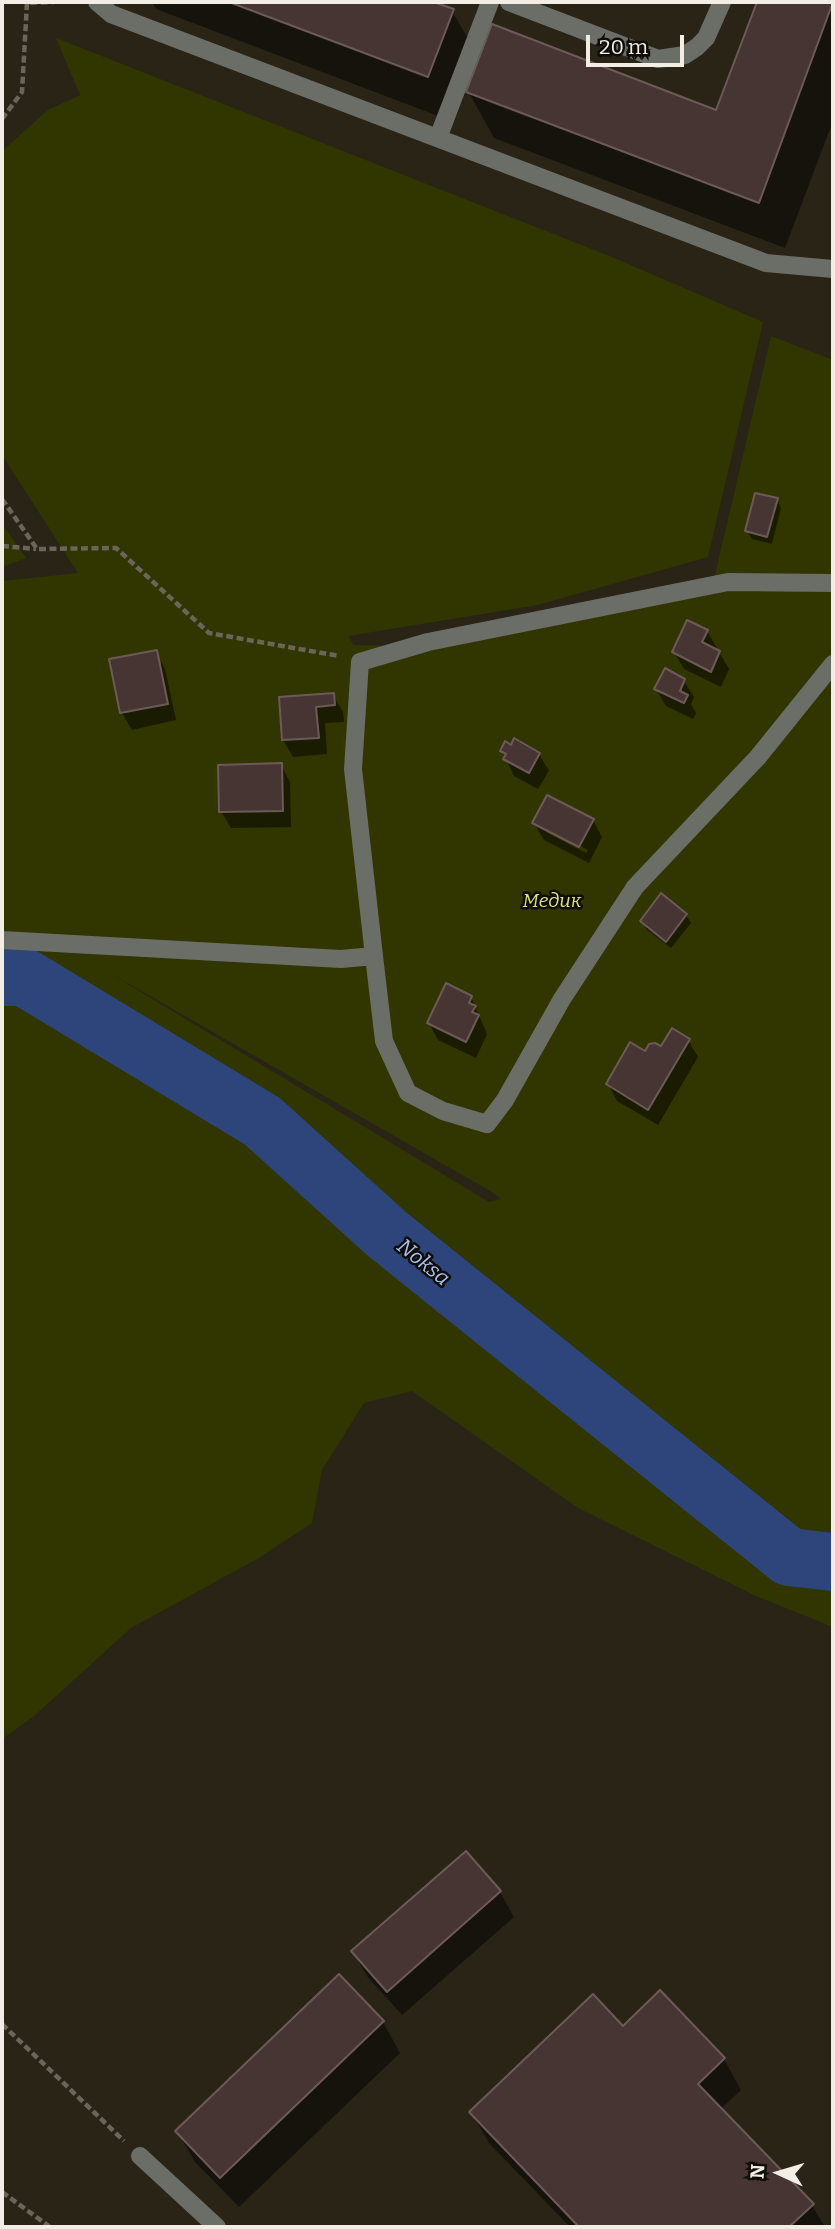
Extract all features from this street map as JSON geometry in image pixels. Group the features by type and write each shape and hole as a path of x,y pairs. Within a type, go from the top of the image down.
{"street":[{"path":"97,2 111,13 774,265 832,265"},
{"path":"438,138 490,2"},
{"path":"509,2 658,58 685,55 696,47 706,38 722,2"},
{"path":"833,583 727,582 428,642 360,662 353,769 384,1041 408,1093 443,1111 487,1124 505,1100 562,999 635,887 758,757 833,664"},
{"path":"2,940 341,958 374,956"},
{"path":"140,2156 217,2227"}],"path":[{"path":"2,118 22,92 27,3 54,2"},
{"path":"2,499 37,549"},
{"path":"2,546 37,549 116,548 209,633 360,662"},
{"path":"2,2024 140,2156"},
{"path":"2,2192 50,2227"}],"green space":[{"name":"Медик","path":"56,38 612,257 763,322 708,557 538,605 348,636 354,645 413,646 714,579 771,336 833,360 833,1627 756,1596 578,1508 412,1391 364,1403 322,1470 312,1523 257,1559 131,1628 33,1717 2,1739 2,581 78,573 2,455 2,151 48,110 80,95","holes":["108,972 501,1199 489,1202"]},
{"path":"2,524 26,558 2,567"}],"building":[{"path":"229,2 433,2 454,9 428,77"},
{"path":"757,2 833,2 759,203 466,92 492,24 716,110"},
{"path":"755,493 778,498 767,537 745,531"},
{"path":"687,620 708,630 702,642 720,651 711,672 672,652"},
{"path":"157,650 168,704 120,713 109,659"},
{"path":"665,668 685,679 680,691 688,695 684,703 654,689"},
{"path":"334,693 335,705 316,707 319,738 282,740 279,697"},
{"path":"514,738 540,753 529,773 503,759 506,754 500,751 505,741 511,745"},
{"path":"282,763 283,811 219,812 218,765"},
{"path":"547,795 594,819 579,847 532,823"},
{"path":"661,893 687,914 666,942 640,921"},
{"path":"446,983 472,996 469,1003 476,1006 472,1012 479,1015 466,1042 427,1023"},
{"path":"672,1028 690,1039 648,1110 606,1084 630,1042 645,1051 649,1044 661,1046"},
{"path":"466,1851 501,1891 387,1992 351,1951"},
{"path":"339,1974 384,2021 220,2178 175,2131"},
{"path":"660,1990 725,2058 698,2084 814,2204 789,2227 579,2227 469,2112 593,1994 623,2026"}],"waterway":[{"name":"Noksa","path":"2,977 24,977 262,1121 387,1234 789,1557 833,1562"}]}
